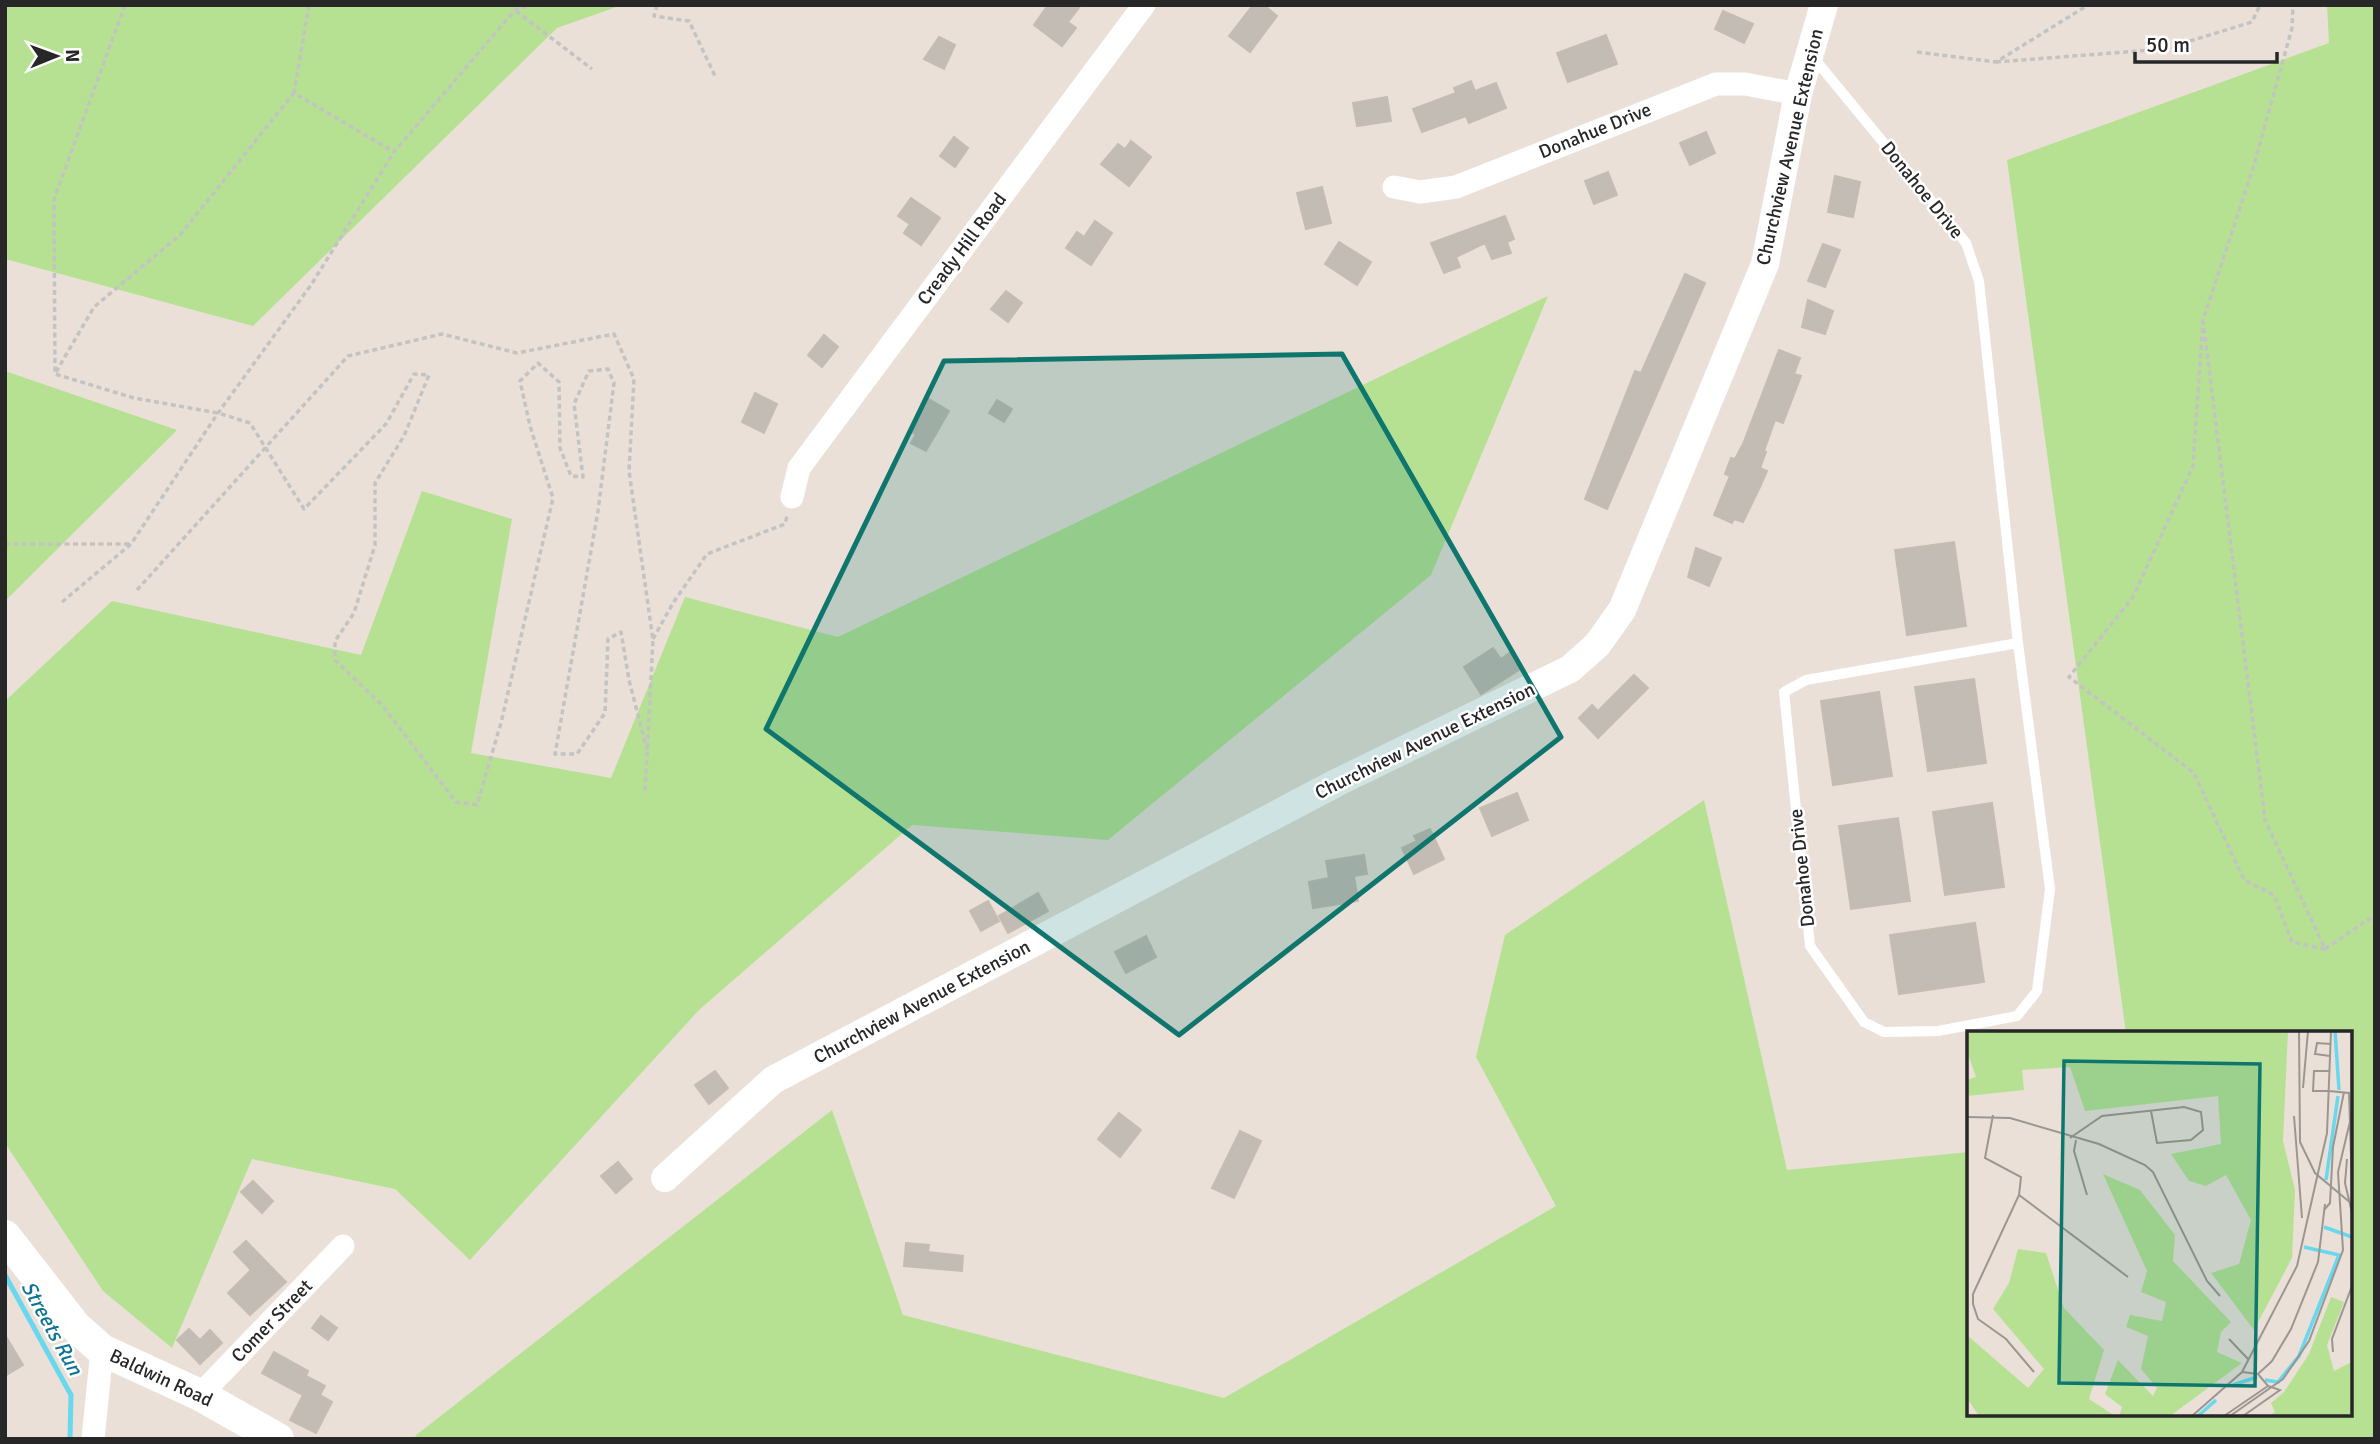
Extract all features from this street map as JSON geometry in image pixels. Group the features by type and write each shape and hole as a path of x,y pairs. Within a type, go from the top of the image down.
{"main road":[{"name":"Baldwin Road","path":"5,1236 76,1326 102,1350 201,1395 278,1439"}],"street":[{"name":"Cready Hill Road","path":"792,497 799,468 1144,5"},
{"name":"Churchview Avenue Extension","path":"665,1178 773,1080 1336,783 1570,669 1597,645 1622,610 1765,264 1798,94 1824,5"},
{"name":"Donahue Drive","path":"1394,187 1420,192 1456,187 1716,84 1745,84 1798,94"},
{"name":"Comer Street","path":"201,1395 343,1246"},
{"path":"93,1439 102,1350"}],"lane":[{"name":"Donahoe Drive","path":"1809,52 1966,243 1979,281 2018,643 2050,889 2037,991 2017,1016 1938,1031 1884,1032 1864,1022 1810,946 1784,692 1806,680 2018,643"}],"path":[{"path":"55,374 54,199 125,5"},
{"path":"55,374 94,307 180,235 294,93 309,5"},
{"path":"62,602 131,544 218,413 311,285 394,152 515,10 531,5"},
{"path":"657,5 654,16 688,21 715,76"},
{"path":"1996,62 2088,5"},
{"path":"1917,52 1996,62 2164,49 2252,22 2260,5"},
{"path":"2293,5 2292,28 2254,165 2203,320 2193,466 2133,597 2069,677 2194,773 2244,880 2274,895 2292,942 2325,949 2375,915"},
{"path":"515,10 593,69"},
{"path":"294,93 394,152"},
{"path":"2203,320 2265,820 2325,949"},
{"path":"137,590 267,449 348,356 442,334 517,353 614,334 634,379 629,471 653,640 645,793"},
{"path":"55,374 134,398 218,413 250,423 304,509 386,424 414,374 429,375 404,436 375,482 375,545 354,613 335,641 335,660 382,705 456,802 477,805 501,723 553,498 530,426 520,381 538,363 558,382 560,448 571,476 583,477 574,404 589,371 608,369 614,383 598,511 555,754 577,754 605,713 608,639 621,632 629,680 647,750"},
{"path":"653,640 673,603 707,554 785,524 792,497"},
{"path":"5,544 131,544"}],"highlighted area":[{"path":"1342,354 1561,737 1179,1035 766,729 944,361"}],"green space":[{"path":"5,5 622,5 557,28 253,326 5,259"},
{"path":"2327,5 2375,5 2375,1439 421,1439 415,1436 832,1110 903,1315 1224,1398 1556,1206 1476,1057 1505,935 1704,800 1787,1170 1967,1152 1967,1416 2352,1416 2352,1031 2126,1031 2007,160 2329,43"},
{"path":"1548,296 1431,575 1108,840 912,825 699,1010 470,1260 395,1189 252,1159 172,1348 103,1291 5,1143 5,701 112,601 361,655 422,491 512,519 471,753 611,778 685,597 838,637"},
{"path":"5,371 177,430 5,601"}],"building":[{"path":"1048,5 1081,5 1068,22 1076,28 1062,46 1034,25"},
{"path":"1253,5 1264,5 1277,16 1250,52 1229,36"},
{"path":"1723,11 1753,24 1744,43 1715,29"},
{"path":"1606,35 1617,64 1568,82 1557,53"},
{"path":"939,37 955,45 944,69 924,59"},
{"path":"1471,81 1475,91 1496,83 1506,108 1469,123 1466,116 1422,132 1413,109 1456,93 1454,88"},
{"path":"1387,97 1391,121 1357,126 1353,103"},
{"path":"1706,132 1715,153 1690,165 1680,143"},
{"path":"954,137 968,148 955,167 940,156"},
{"path":"1131,141 1151,157 1129,186 1101,164 1118,144 1125,149"},
{"path":"1608,172 1617,195 1594,204 1585,181"},
{"path":"1835,176 1860,182 1853,217 1828,212"},
{"path":"1322,187 1331,223 1306,229 1297,193"},
{"path":"911,198 940,218 921,245 904,233 910,224 898,216"},
{"path":"1505,216 1514,239 1507,242 1511,253 1492,259 1485,243 1456,257 1460,267 1444,273 1431,243"},
{"path":"1095,221 1112,233 1091,265 1066,248 1077,232 1084,237"},
{"path":"1339,242 1371,262 1357,285 1325,264"},
{"path":"1823,244 1840,250 1825,287 1808,281"},
{"path":"1685,274 1705,283 1607,509 1585,499 1635,371 1641,373"},
{"path":"1006,291 1022,303 1008,322 991,309"},
{"path":"1808,300 1833,311 1825,334 1802,327"},
{"path":"824,335 838,347 822,367 808,355"},
{"path":"1779,350 1800,358 1794,374 1801,376 1783,423 1775,420 1760,468 1767,471 1760,487 1743,522 1734,519 1732,523 1714,515 1730,476 1725,474 1731,458 1735,459 1743,444"},
{"path":"755,393 777,404 764,433 742,422"},
{"path":"929,399 949,411 926,451 911,443 916,434 911,432"},
{"path":"997,400 1012,409 1004,422 989,413"},
{"path":"1954,542 1966,626 1907,635 1895,550"},
{"path":"1696,548 1721,558 1709,586 1688,577"},
{"path":"1493,648 1501,659 1511,652 1522,668 1481,694 1464,667"},
{"path":"1634,675 1648,688 1598,738 1579,718 1592,705 1598,711"},
{"path":"1974,679 1986,763 1928,771 1915,687"},
{"path":"1879,692 1892,776 1833,785 1821,701"},
{"path":"1517,793 1528,820 1492,836 1480,808"},
{"path":"1992,803 2004,887 1945,895 1933,812"},
{"path":"1898,818 1910,901 1851,909 1839,826"},
{"path":"1430,829 1444,859 1414,874 1402,848 1417,841 1414,836"},
{"path":"1364,855 1367,874 1354,876 1358,901 1313,908 1309,882 1329,878 1326,861"},
{"path":"1038,893 1048,911 1008,933 999,916"},
{"path":"988,901 999,921 981,931 970,911"},
{"path":"1975,923 1984,982 1899,994 1890,935"},
{"path":"1146,936 1156,957 1126,973 1115,952"},
{"path":"715,1071 728,1088 709,1104 695,1085"},
{"path":"1119,1113 1141,1130 1120,1157 1098,1139"},
{"path":"1240,1131 1261,1141 1234,1198 1212,1188"},
{"path":"618,1162 632,1179 616,1193 601,1176"},
{"path":"253,1181 273,1201 262,1213 241,1192"},
{"path":"246,1241 286,1282 250,1315 228,1293 251,1270 234,1252"},
{"path":"906,1243 929,1245 928,1252 963,1256 962,1271 904,1266"},
{"path":"321,1316 337,1328 328,1340 312,1328"},
{"path":"189,1329 200,1340 210,1330 222,1343 200,1364 177,1340"},
{"path":"5,1335 23,1365 5,1376"},
{"path":"274,1352 308,1371 306,1376 325,1386 320,1395 332,1402 316,1433 290,1420 303,1395 262,1373"}],"waterway":[{"name":"Streets Run","path":"5,1275 71,1395 70,1439"}]}
